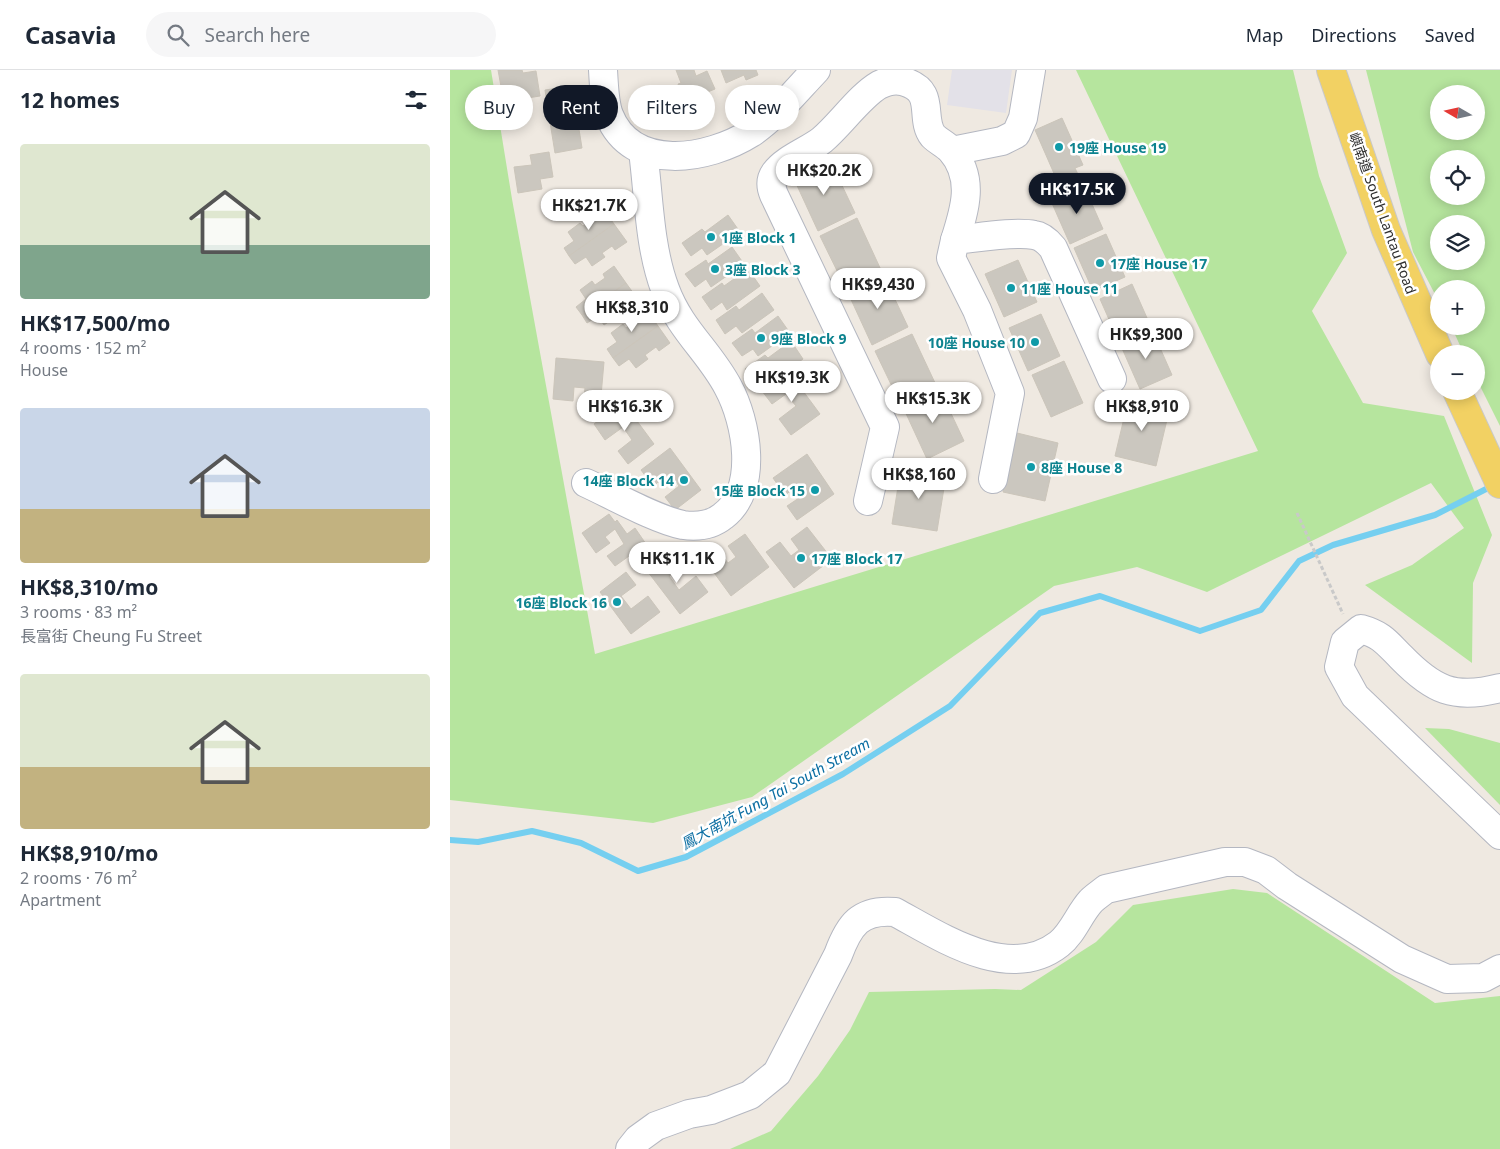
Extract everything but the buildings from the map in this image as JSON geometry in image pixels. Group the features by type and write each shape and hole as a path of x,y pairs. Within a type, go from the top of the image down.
{"main road":[{"name":"嶼南道 South Lantau Road","path":"1331,70 1386,230 1436,345"},
{"path":"1461,400 1500,484"}],"street":[{"path":"603,70 608,114 616,129 628,142 643,151 660,156 708,152 738,141 765,122 816,70"},
{"path":"952,151 1002,141 1016,134 1023,118 1032,70"},
{"path":"868,502 885,426 774,195 772,180 781,167 823,139 878,86 896,80 904,81 919,90 927,105 930,131 952,151 964,175 967,201 951,258 977,310 1010,393 992,479"},
{"path":"586,482 666,520 683,525 700,526 717,521 731,510 740,496 745,479 747,462 745,445 739,416 729,388 713,363 694,341 678,317 660,272 643,151"},
{"path":"955,240 1026,234 1040,236 1047,241 1053,248 1112,379"},
{"path":"1500,688 1482,693 1458,693 1433,686 1378,634 1361,629 1345,642 1339,668 1354,696 1500,835"},
{"path":"630,1149 638,1139 656,1126 689,1114 711,1110 750,1095 777,1073 838,955 845,935 860,917 880,911 895,912 987,956 1013,960 1045,954 1060,943 1091,902 1106,889 1225,862 1245,862 1266,870 1287,886 1402,959 1447,979 1483,978 1500,969"}],"path":[{"path":"1297,513 1353,635"}],"shaded area":[{"path":"952,70 1012,70 1006,113 947,105"}],"green space":[{"path":"450,70 491,70 493,85 465,85 465,130 501,130 595,654 1258,451 1076,70 1293,70 1319,176 1347,253 1312,311 1363,403 1444,416 1492,535 1473,583 1472,663 1365,585 1412,565 1464,528 1431,483 1207,592 1137,567 1054,586 752,797 653,823 450,800"},
{"path":"1366,70 1500,70 1500,426 1485,396 1485,345 1460,345 1455,335 1485,335 1485,280 1430,280 1430,285 1413,252"},
{"path":"1425,728 1449,729 1500,743 1500,805"},
{"path":"1233,889 1267,893 1435,1003 1500,996 1500,1149 730,1149 771,1131 818,1076 850,1030 869,992 1021,990 1096,942 1133,905"}],"waterway":[{"name":"鳳大南坑 Fung Tai South Stream","path":"450,840 478,842 532,831 581,843 638,871 686,857 843,774 950,706 1040,613 1100,596 1200,631 1261,610 1299,561 1333,545 1435,515 1494,485"}],"place":[{"name":"19座 House 19","path":"1059,147"},
{"name":"1座 Block 1","path":"711,237"},
{"name":"17座 House 17","path":"1100,263"},
{"name":"3座 Block 3","path":"715,269"},
{"name":"11座 House 11","path":"1011,288"},
{"name":"9座 Block 9","path":"761,338"},
{"name":"10座 House 10","path":"1035,342"},
{"name":"8座 House 8","path":"1031,467"},
{"name":"14座 Block 14","path":"684,480"},
{"name":"15座 Block 15","path":"815,490"},
{"name":"17座 Block 17","path":"801,558"},
{"name":"16座 Block 16","path":"617,602"}]}
